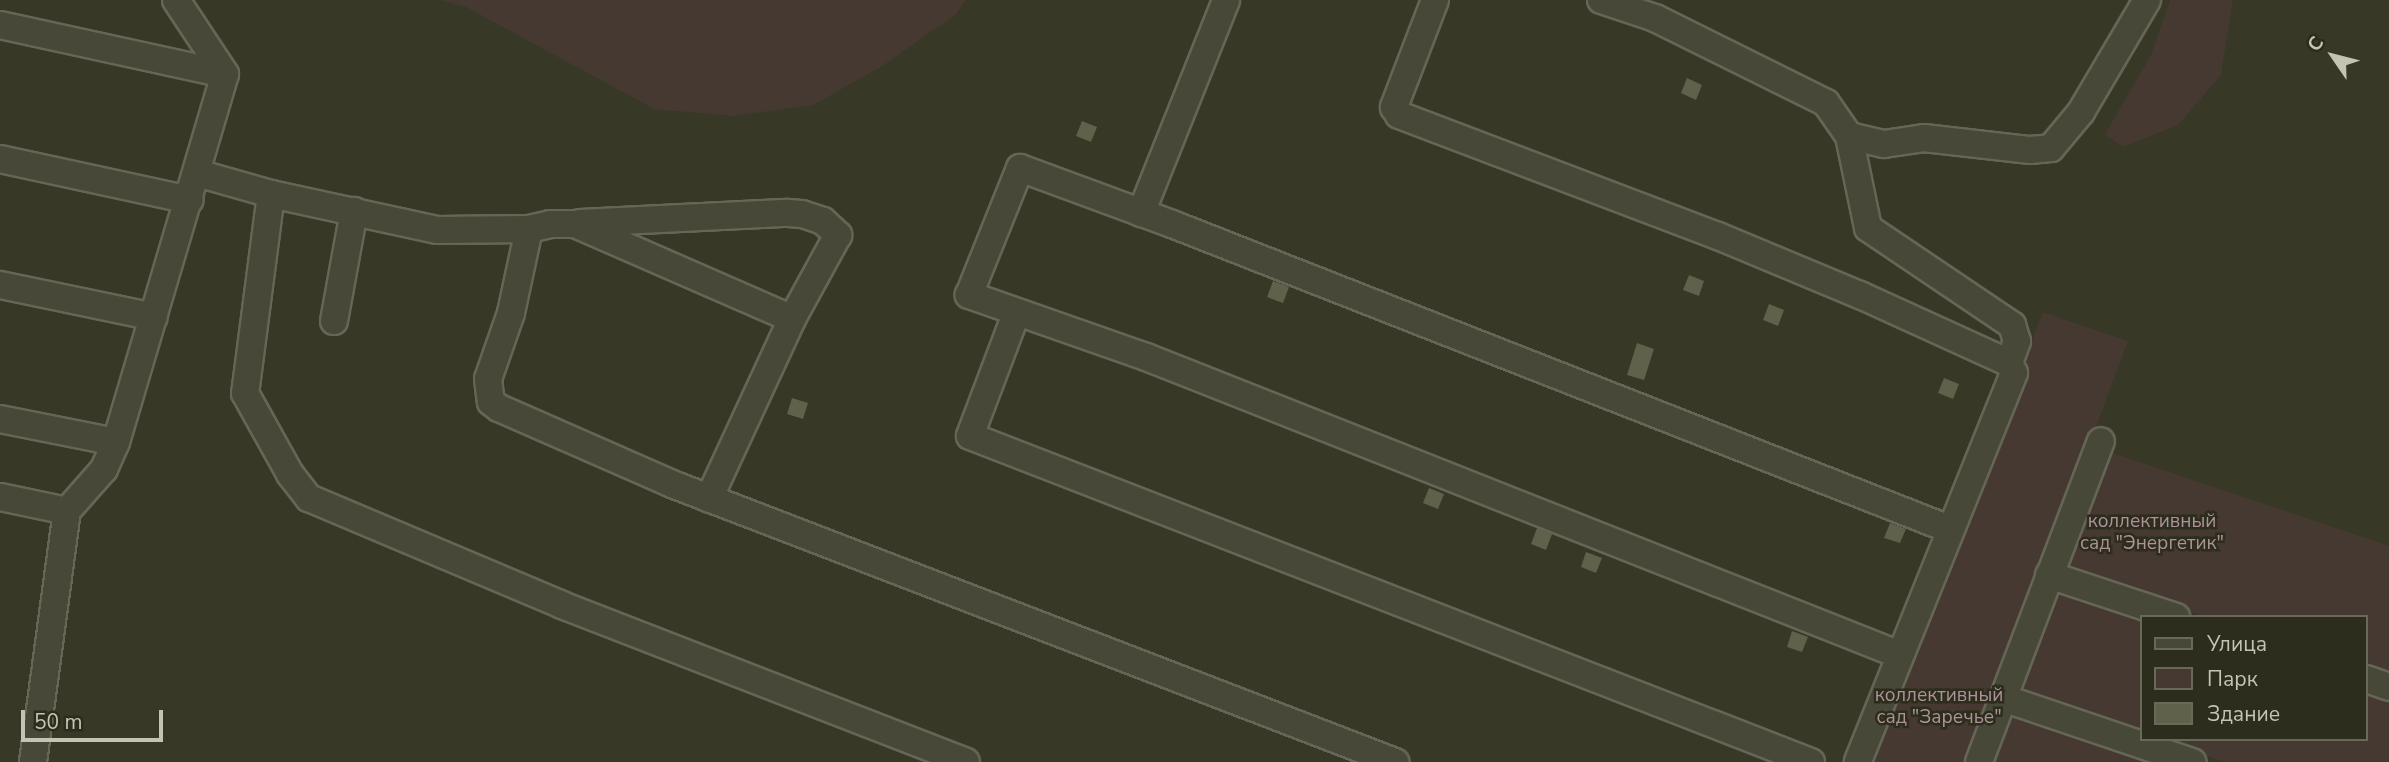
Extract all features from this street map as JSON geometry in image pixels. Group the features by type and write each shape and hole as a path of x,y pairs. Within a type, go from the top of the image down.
{"lane":[{"path":"33,762 67,511 104,469 116,442 190,200 225,74 176,0"},
{"path":"1141,213 1226,0"},
{"path":"1435,0 1394,107 1399,115 1731,241 1860,295 2009,363 2014,373 1949,529 1858,762"},
{"path":"1601,0 1655,18 1826,103 1849,136 1868,228 2012,325 2017,341 2009,363"},
{"path":"1849,136 1884,145 1924,138 2030,149 2051,148 2081,112 2147,0"},
{"path":"0,25 225,74"},
{"path":"0,159 190,200"},
{"path":"1900,655 1146,357 1016,314 969,295 1020,168 1949,529"},
{"path":"197,173 271,194 437,230 529,229 550,224 788,213 802,214 823,221 838,235 792,319 709,499"},
{"path":"271,194 245,393 290,474 309,498 562,606 966,762"},
{"path":"334,321 354,211"},
{"path":"575,224 792,319"},
{"path":"529,229 511,313 488,379 491,402 499,408 709,499 1395,762"},
{"path":"0,285 154,317"},
{"path":"1016,314 970,436 1811,762"},
{"path":"0,419 116,442"},
{"path":"1979,762 2101,441"},
{"path":"0,497 67,511"},
{"path":"2049,575 2170,615"},
{"path":"2368,680 2389,687"},
{"path":"2003,698 2192,762"}],"green space":[{"path":"439,0 966,0 955,15 881,67 813,105 733,116 654,109 466,7"},
{"path":"2170,0 2233,0 2221,75 2178,125 2123,147 2105,134 2151,55"},
{"name":"коллективный сад \"Заречье\"","path":"2043,312 2128,341 1971,762 1865,762"},
{"name":"коллективный сад \"Энергетик\"","path":"2107,451 2389,546 2389,679 2368,672 2368,615 2199,615 2061,569"},
{"name":"коллективный сад \"Энергетик\"","path":"2055,585 2140,616 2140,734 2013,692"},
{"path":"2368,688 2389,694 2389,762 2225,762 2162,741 2368,741"},
{"path":"2008,707 2170,762 1988,762"}],"building":[{"path":"1687,78 1702,85 1696,100 1681,93"},
{"path":"1082,121 1097,127 1091,142 1076,136"},
{"path":"1689,275 1704,281 1699,296 1683,290"},
{"path":"1273,281 1289,287 1283,303 1267,297"},
{"path":"1769,304 1784,310 1778,326 1763,320"},
{"path":"1637,343 1654,349 1644,380 1627,375"},
{"path":"1944,378 1959,384 1953,399 1938,393"},
{"path":"792,398 808,403 803,419 787,414"},
{"path":"1429,488 1444,494 1438,509 1423,503"},
{"path":"1890,523 1906,529 1900,543 1884,538"},
{"path":"1537,528 1552,534 1546,550 1531,544"},
{"path":"1586,552 1602,558 1596,573 1581,567"},
{"path":"1792,631 1808,637 1802,652 1787,647"}]}
